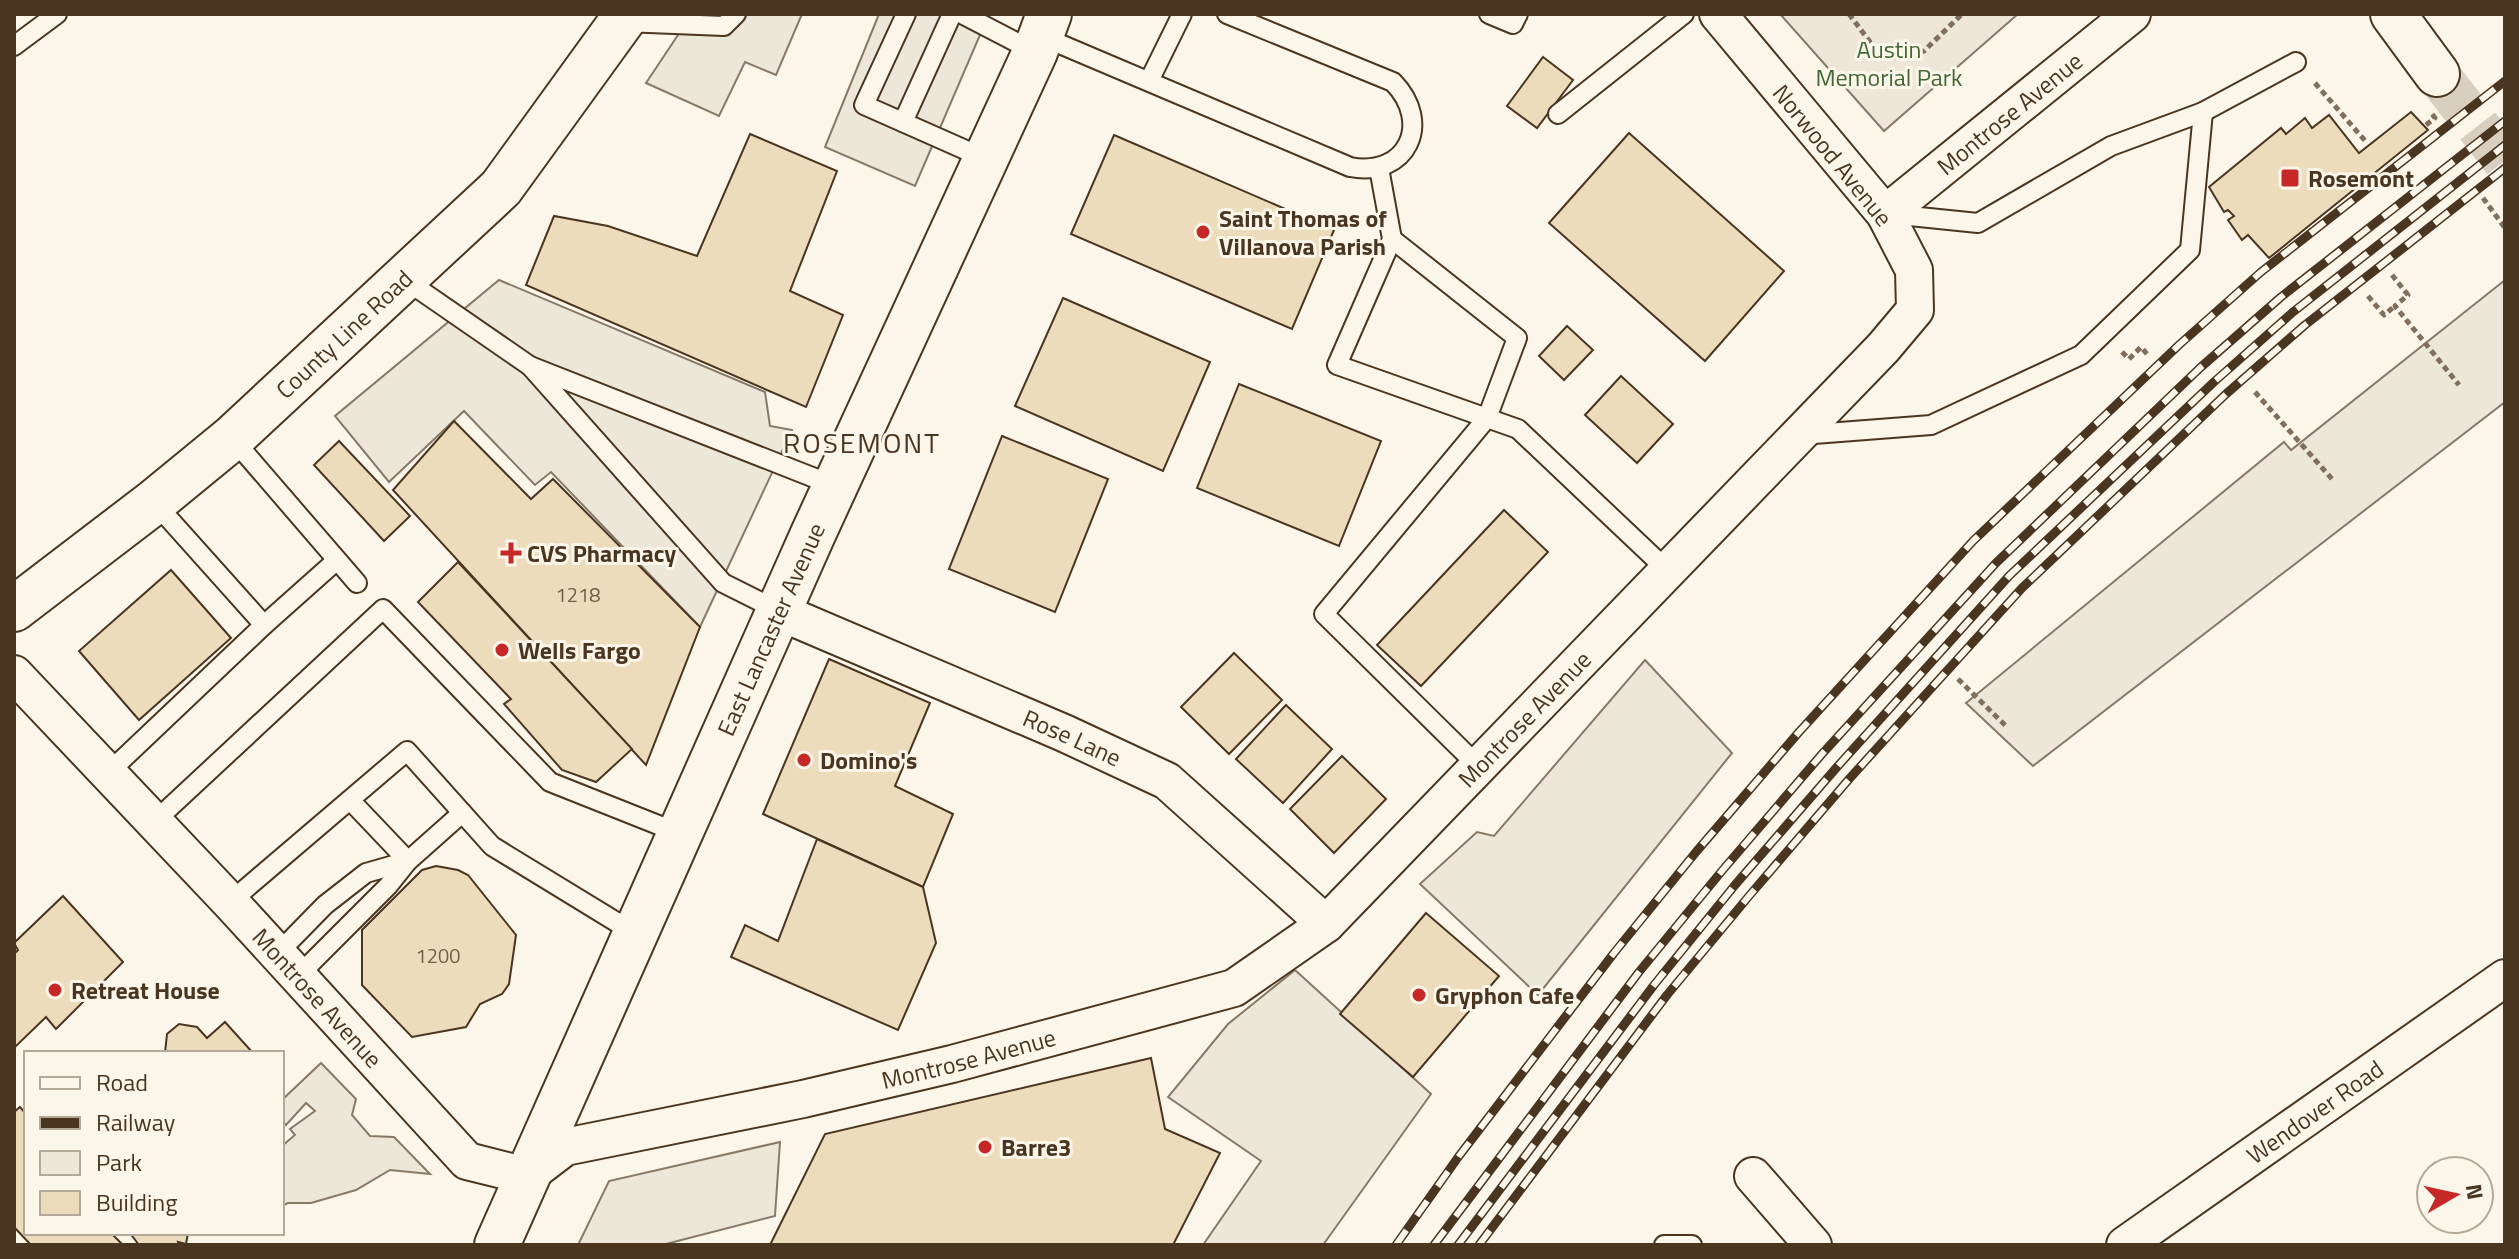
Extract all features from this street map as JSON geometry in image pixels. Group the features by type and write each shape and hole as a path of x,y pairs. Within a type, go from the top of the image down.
{"main road":[{"path":"2393,14 2437,74"},
{"name":"County Line Road","path":"14,609 232,438 501,188 624,18"},
{"name":"East Lancaster Avenue","path":"497,1245 835,486 1041,34"}],"street":[{"name":"Norwood Avenue","path":"1718,14 1885,214 1914,270 1915,310 1883,348"},
{"name":"Montrose Avenue","path":"1885,214 2132,14"},
{"name":"Montrose Avenue","path":"14,674 230,902 467,1161 527,1176 565,1147 803,1099 952,1064 1234,988 1326,924 1883,348"},
{"name":"Rose Lane","path":"780,612 1050,727 1167,781 1326,924"},
{"name":"Wendover Road","path":"2125,1245 2505,978"},
{"path":"1753,1176 1813,1245"}],"lane":[{"path":"14,46 57,14"},
{"path":"624,18 724,26 736,14"},
{"path":"906,14 864,105 986,159"},
{"path":"903,122 952,14"},
{"path":"962,14 1041,34 1350,167 1365,170 1379,168 1404,151 1414,122 1404,93 1393,82 1227,14"},
{"path":"1149,81 1182,14"},
{"path":"1489,14 1513,24 1518,14"},
{"path":"1558,114 1684,14"},
{"path":"1885,214 1978,223 2111,146 2203,112 2296,62"},
{"path":"1798,436 1931,425 2081,355 2190,250 2203,112"},
{"path":"1379,168 1392,239 1337,365 1518,429 1667,570"},
{"path":"1392,239 1517,338 1487,418 1324,614 1478,766"},
{"path":"403,279 530,366 835,486"},
{"path":"530,366 723,583 780,612"},
{"path":"232,438 357,583"},
{"path":"154,502 264,625"},
{"path":"108,773 337,560"},
{"path":"154,822 383,609 550,782 681,834"},
{"path":"230,902 407,751 492,846 636,934"},
{"path":"350,800 408,861"},
{"path":"288,965 388,886 408,861 462,813"},
{"path":"288,965 325,905 366,873 408,861"},
{"path":"1664,1245 1692,1245"}],"path":[{"path":"1849,14 1873,46 1897,58 1924,51 1962,14"},
{"path":"2296,62 2367,143"},
{"path":"2426,125 2435,118"},
{"path":"2483,198 2505,228"},
{"path":"2368,296 2384,315 2408,295 2392,275"},
{"path":"2395,306 2459,385"},
{"path":"2129,359 2141,347 2147,354"},
{"path":"2255,392 2333,480"},
{"path":"1958,679 2007,727"}],"green space":[{"name":"Austin Memorial Park","path":"1780,14 2018,14 1884,131"}],"shaded area":[{"path":"692,14 802,14 776,75 745,62 719,116 646,83"},
{"path":"879,14 989,14 915,186 825,147"},
{"path":"499,280 765,392 770,426 792,430 700,627 551,472 535,485 464,411 389,482 335,416"},
{"path":"2505,280 2505,402 2033,766 1966,703 2284,442 2291,450"},
{"path":"1645,660 1732,753 1538,995 1420,884 1477,832 1494,836"},
{"path":"1295,970 1431,1094 1323,1245 1203,1245 1261,1161 1168,1097 1228,1024"},
{"path":"321,1063 356,1099 352,1115 370,1136 394,1137 430,1174 390,1170 356,1190 311,1203 284,1205 284,1144 295,1135 290,1129 315,1111 306,1103 286,1125 284,1098"},
{"path":"780,1142 775,1216 662,1245 578,1245 609,1181"}],"building":[{"path":"1543,57 1573,80 1537,128 1507,106"},
{"path":"2411,112 2428,130 2269,258 2248,235 2242,240 2228,220 2234,216 2228,210 2224,212 2209,187 2281,128 2286,134 2305,118 2312,128 2329,115 2359,153"},
{"path":"1629,133 1784,271 1705,361 1549,223"},
{"path":"750,134 837,171 790,291 843,315 806,407 526,285 554,216 608,226 697,256"},
{"name":"Saint Thomas of Villanova Parish","path":"1114,135 1334,230 1292,329 1071,234"},
{"path":"1063,298 1210,362 1163,471 1015,406"},
{"path":"1567,326 1593,350 1564,380 1539,356"},
{"path":"1621,376 1673,424 1637,463 1585,415"},
{"path":"1239,384 1381,441 1339,546 1197,488"},
{"name":"CVS Pharmacy","path":"454,421 531,499 553,479 700,627 646,765 393,490"},
{"path":"1002,436 1108,479 1055,612 949,569"},
{"path":"339,441 410,516 384,541 314,465"},
{"path":"1504,510 1548,552 1421,686 1377,645"},
{"name":"Wells Fargo","path":"458,562 632,749 596,782 562,770 504,704 511,699 418,602"},
{"path":"171,570 231,638 139,720 79,651"},
{"path":"1234,653 1282,700 1229,754 1181,707"},
{"path":"829,659 930,703 895,786 953,814 923,887 763,814"},
{"path":"1286,705 1332,749 1283,803 1236,759"},
{"path":"1342,756 1386,799 1334,853 1290,809"},
{"path":"817,839 923,887 936,943 898,1030 731,957 745,925 778,941"},
{"path":"436,866 468,875 516,935 509,984 502,994 480,1004 466,1027 412,1037 362,985 362,930 422,870"},
{"name":"Retreat House","path":"63,896 123,962 56,1029 46,1017 14,1048 14,954 18,950 14,943"},
{"name":"Gryphon Cafe","path":"1426,913 1499,976 1413,1077 1340,1014"},
{"path":"225,1022 251,1051 165,1051 167,1034 179,1024 197,1027 207,1038"},
{"path":"1151,1058 1165,1129 1220,1153 1173,1245 770,1245 825,1134"},
{"path":"20,1107 24,1112 24,1235 113,1235 123,1245 31,1245 14,1227 14,1112"},
{"path":"132,1235 188,1235 186,1244 139,1245"}],"tunnel":[{"path":"2437,74 2505,161"}],"railway":[{"path":"1396,1245 1459,1156 1614,953 1696,852 1799,732 1973,541 2180,344 2261,272 2505,81"},
{"path":"1434,1245 1639,972 1721,872 1822,754 1996,563 2201,367 2281,297 2505,121"},
{"path":"1458,1245 1654,985 1735,885 2009,576 2215,381 2293,312 2505,145"},
{"path":"1479,1245 1667,995 1850,778 2022,588 2226,394 2305,325 2505,168"}],"place":[{"name":"Rosemont","path":"2290,178"},
{"name":"Saint Thomas of Villanova Parish","path":"1203,232"},
{"name":"CVS Pharmacy","path":"511,553"},
{"name":"Wells Fargo","path":"502,650"},
{"name":"Domino's","path":"804,760"},
{"name":"Retreat House","path":"55,990"},
{"name":"Gryphon Cafe","path":"1419,995"},
{"name":"Barre3","path":"985,1147"}],"district":[{"name":"ROSEMONT","path":"862,442"}]}
